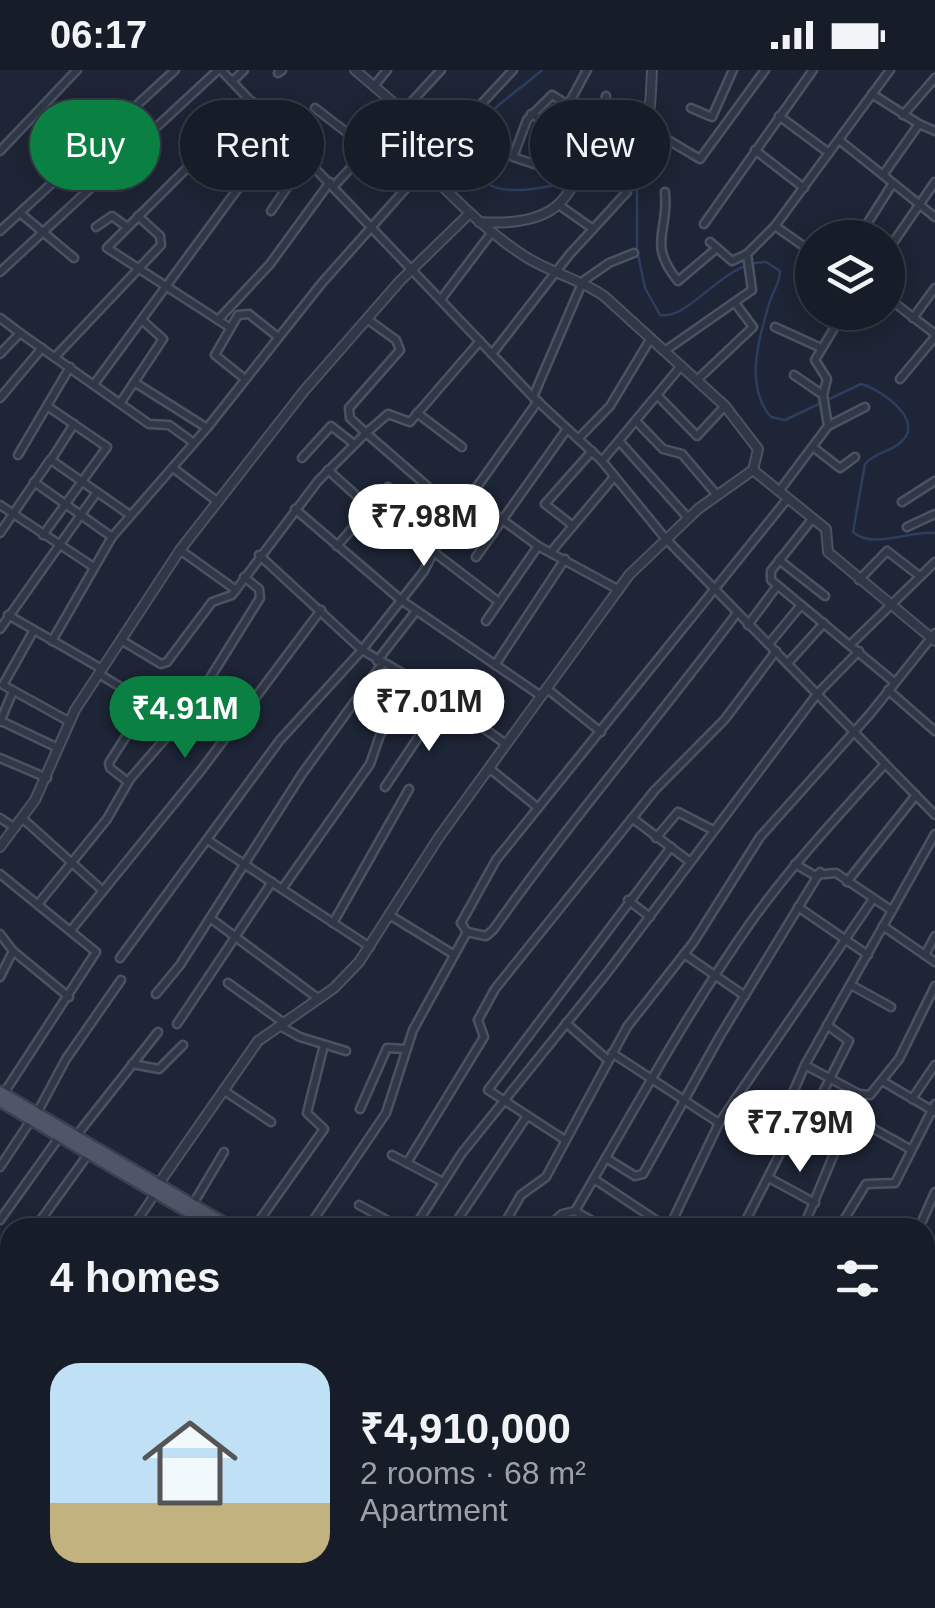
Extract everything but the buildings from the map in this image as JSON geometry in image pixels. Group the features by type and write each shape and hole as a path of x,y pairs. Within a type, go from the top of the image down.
{"main road":[{"path":"1,1096 75,1136 155,1191 214,1218"},
{"path":"34,1116 60,1136 200,1218"}],"street":[{"path":"0,151 77,70"},
{"path":"0,231 175,70"},
{"path":"0,272 220,70 252,100"},
{"path":"234,81 244,70"},
{"path":"355,70 390,100"},
{"path":"374,86 388,70"},
{"path":"410,100 441,70"},
{"path":"485,100 513,70"},
{"path":"570,100 587,70"},
{"path":"650,100 652,70"},
{"path":"690,108 712,117 734,70"},
{"path":"670,139 700,159 765,70"},
{"path":"704,224 813,70"},
{"path":"665,192 659,247 663,262 678,281 714,245 732,261 747,256 804,188 887,71"},
{"path":"903,115 935,78"},
{"path":"872,94 935,131"},
{"path":"324,115 344,130"},
{"path":"779,116 829,153"},
{"path":"530,118 513,156 530,162"},
{"path":"883,175 919,124"},
{"path":"839,140 935,217"},
{"path":"755,150 804,188"},
{"path":"218,320 270,264 344,172"},
{"path":"180,174 107,248 228,327"},
{"path":"324,176 492,354 602,461 665,538 737,614 935,815"},
{"path":"869,220 893,182"},
{"path":"905,225 935,183"},
{"path":"95,383 237,190"},
{"path":"271,211 285,190"},
{"path":"52,640 112,537 174,468 278,337 404,190"},
{"path":"138,1218 258,1041 346,978 370,947 489,768 619,590 665,538 753,470 758,448 725,406 666,350 583,281 556,273 492,232 446,190"},
{"path":"480,222 516,222 562,202 571,190"},
{"path":"492,354 627,192"},
{"path":"562,202 594,229"},
{"path":"20,213 74,258"},
{"path":"0,847 47,778 70,722 100,672 180,550 367,319 412,268 470,213"},
{"path":"96,228 112,216 127,227"},
{"path":"56,357 162,242 138,216"},
{"path":"775,226 795,240"},
{"path":"442,298 492,232"},
{"path":"120,958 280,740 362,650 434,554 536,399 583,281 609,262 634,253"},
{"path":"666,350 752,290 747,256"},
{"path":"913,318 935,288"},
{"path":"697,380 753,327 735,302"},
{"path":"245,379 215,355 228,327 246,312 278,337"},
{"path":"900,379 935,336 905,312"},
{"path":"0,318 149,424 169,426 194,443"},
{"path":"367,319 396,340 400,350 349,408 350,418 458,513"},
{"path":"121,402 163,339 142,320"},
{"path":"775,327 819,347"},
{"path":"828,426 823,396 827,379 814,360 831,330"},
{"path":"0,354 20,334"},
{"path":"578,439 610,406 651,337"},
{"path":"121,640 164,664 215,599 229,598 236,590 259,555 328,470 388,414 406,424 480,341"},
{"path":"0,398 42,348"},
{"path":"18,455 70,366"},
{"path":"602,461 682,366"},
{"path":"794,375 823,396"},
{"path":"134,382 207,428"},
{"path":"659,396 697,436 725,406"},
{"path":"43,536 107,447 47,406"},
{"path":"780,490 828,426 866,408"},
{"path":"417,413 462,447"},
{"path":"637,422 663,449 678,450 717,495"},
{"path":"0,534 74,424"},
{"path":"302,458 331,426 354,444"},
{"path":"476,557 567,429"},
{"path":"620,442 688,518"},
{"path":"812,447 840,468 855,456"},
{"path":"572,525 545,504 592,451"},
{"path":"50,460 130,515"},
{"path":"174,468 218,502"},
{"path":"328,470 499,602"},
{"path":"508,1218 521,1195 546,1176 644,1003 684,954 760,837 934,638 859,581 828,552 826,529 753,470"},
{"path":"551,552 614,477"},
{"path":"902,502 935,481"},
{"path":"34,482 112,537"},
{"path":"338,546 388,487"},
{"path":"0,630 56,545 97,492"},
{"path":"470,496 538,546 619,590"},
{"path":"737,614 637,746 575,816 493,930 486,936 467,932 460,923 478,885 788,498"},
{"path":"0,505 92,566"},
{"path":"295,509 400,600 601,732"},
{"path":"908,527 935,514"},
{"path":"813,518 770,576 777,586 894,682"},
{"path":"486,620 538,546"},
{"path":"180,550 236,590"},
{"path":"859,581 887,551 918,574"},
{"path":"259,555 362,650 418,682 506,744"},
{"path":"495,665 565,559"},
{"path":"779,560 825,596"},
{"path":"851,644 918,574 935,562"},
{"path":"39,903 108,819 128,782 183,719 260,598 259,589 244,577"},
{"path":"748,625 777,586"},
{"path":"769,644 801,605"},
{"path":"72,929 202,769 321,610"},
{"path":"156,994 416,610"},
{"path":"8,615 148,703"},
{"path":"788,664 824,623"},
{"path":"34,630 3,683 70,722"},
{"path":"408,1163 484,1036 478,1020 496,990 632,818 725,718 776,651"},
{"path":"420,1218 441,1181 650,917 818,694 860,652"},
{"path":"282,890 370,764 380,734 418,682"},
{"path":"888,690 935,731"},
{"path":"13,692 0,722 60,749"},
{"path":"128,782 109,766 148,703 160,700 183,719"},
{"path":"385,787 443,700"},
{"path":"0,758 47,778"},
{"path":"575,1211 716,975 796,864 885,764"},
{"path":"489,768 537,807"},
{"path":"332,923 409,789"},
{"path":"847,882 916,796"},
{"path":"656,838 678,812 713,830"},
{"path":"0,818 16,828"},
{"path":"22,818 101,890"},
{"path":"632,818 689,861"},
{"path":"779,1124 827,1025 935,834"},
{"path":"208,841 370,947"},
{"path":"565,1140 488,1090 671,847"},
{"path":"796,864 807,874 836,873 891,910"},
{"path":"606,1158 635,1176 643,1174 683,1099 820,872"},
{"path":"0,874 96,952 1,1096"},
{"path":"176,1024 272,882"},
{"path":"673,1218 719,1123 873,899"},
{"path":"628,900 650,917"},
{"path":"798,908 868,955"},
{"path":"391,916 453,954"},
{"path":"210,918 318,998"},
{"path":"883,926 935,962"},
{"path":"315,1218 386,1113 405,1049 467,932"},
{"path":"0,934 14,951 69,997"},
{"path":"925,955 935,936"},
{"path":"0,977 14,951"},
{"path":"684,954 745,996"},
{"path":"0,1167 66,1059 121,980"},
{"path":"228,983 282,1024 324,1046 346,1051"},
{"path":"851,984 890,1007"},
{"path":"806,1065 859,1094 870,1095 884,1082 935,986"},
{"path":"566,1023 610,1057 719,1123"},
{"path":"815,1108 848,1041 827,1025"},
{"path":"75,1136 158,1032"},
{"path":"132,1064 159,1069 183,1046"},
{"path":"261,1218 324,1129 307,1113 324,1046"},
{"path":"360,1109 388,1048 405,1049"},
{"path":"912,1099 935,1065"},
{"path":"845,1218 866,1184 895,1183 933,1109 884,1082"},
{"path":"223,1090 271,1122"},
{"path":"808,1218 859,1094"},
{"path":"735,1099 779,1124 836,1148"},
{"path":"849,1115 910,1149"},
{"path":"459,1218 527,1116"},
{"path":"747,1218 792,1130"},
{"path":"1,1218 60,1136"},
{"path":"193,1206 224,1152"},
{"path":"42,1218 89,1153"},
{"path":"392,1155 441,1181"},
{"path":"768,1178 814,1204"},
{"path":"594,1179 653,1218"},
{"path":"923,1218 935,1192"},
{"path":"360,1206 382,1218"},
{"path":"558,1218 575,1211 587,1218"}],"waterway":[{"path":"530,189 489,185 470,165 467,150 484,120 542,70"},
{"path":"637,190 637,250 645,288 660,315 684,309 750,264 766,262 780,271 756,361 763,405 771,417 785,420 861,384 889,399 904,415 907,433 897,445 865,464 853,532 870,539 935,533"}]}
